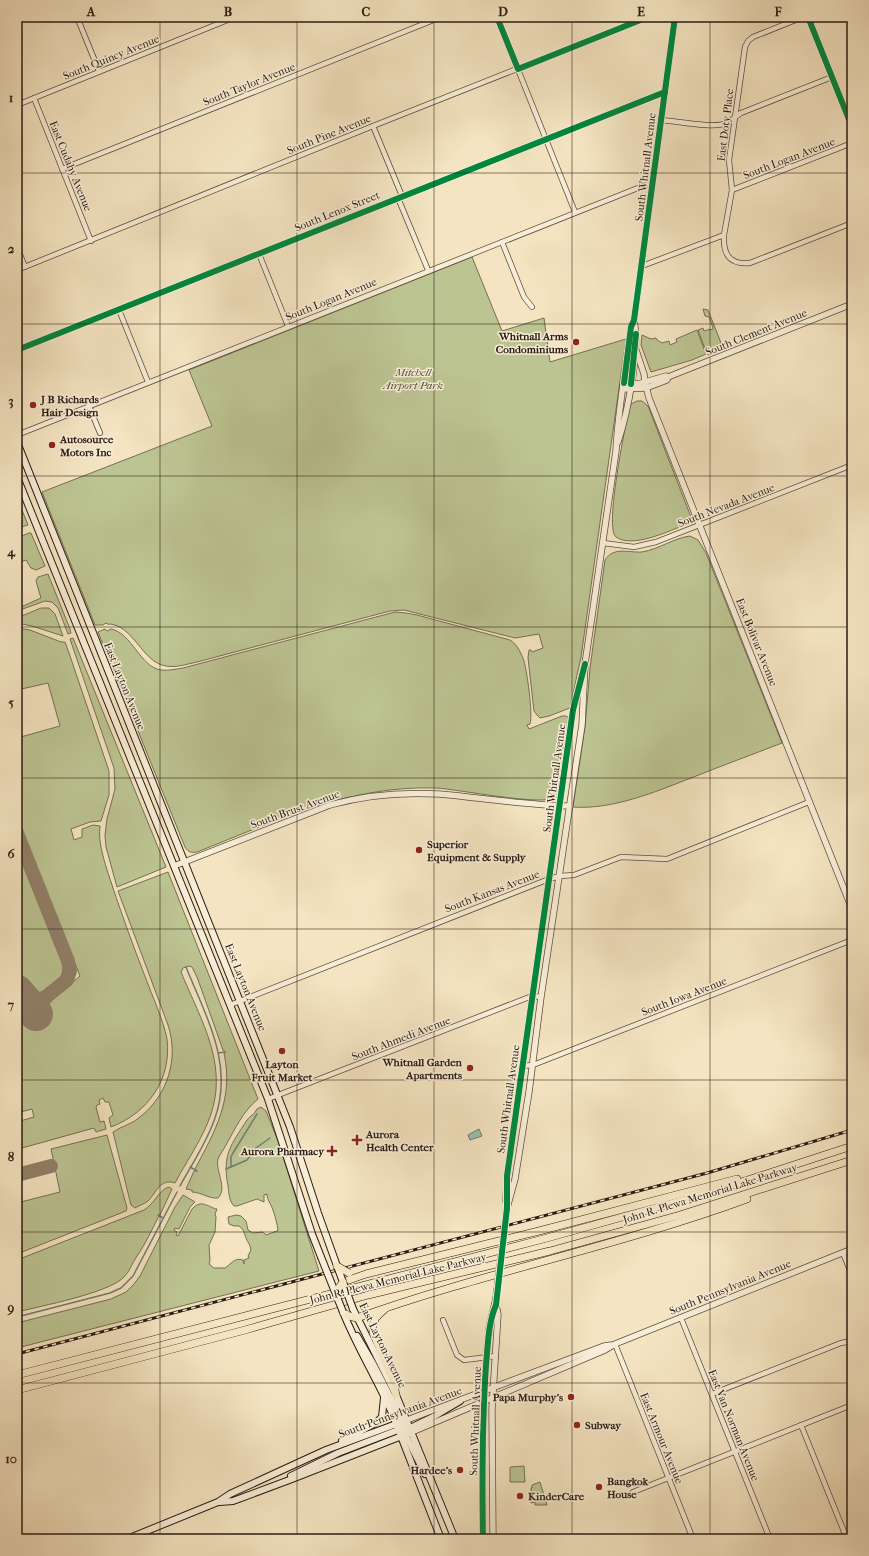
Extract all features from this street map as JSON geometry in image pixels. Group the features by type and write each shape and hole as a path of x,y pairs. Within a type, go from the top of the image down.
{"main road":[{"name":"East Layton Avenue","path":"17,442 278,1096 292,1133 332,1254 337,1266 347,1278 357,1318 396,1395 404,1428 441,1539"},
{"name":"East Layton Avenue","path":"17,477 268,1099 312,1234 344,1315 355,1340 404,1428 435,1491 455,1539"},
{"name":"John R. Plewa Memorial Lake Parkway","path":"17,1375 547,1238 705,1194 823,1157 852,1146"},
{"path":"337,1298 338,1289 347,1278 539,1231 823,1157"},
{"name":"John R. Plewa Memorial Lake Parkway","path":"17,1390 245,1330 368,1295 543,1253 680,1215 852,1160"},
{"path":"344,1315 357,1318 388,1306 478,1278 549,1260 695,1218 837,1166"},
{"path":"337,1266 347,1278"},
{"path":"388,1306 374,1319 372,1326 373,1333 393,1380 396,1395"},
{"path":"344,1315 372,1362 404,1428 433,1417 460,1401"},
{"path":"326,1450 377,1422 382,1417 384,1409 384,1394"},
{"name":"South Pennsylvania Avenue","path":"127,1539 218,1502 230,1494 326,1450 404,1428"},
{"name":"South Pennsylvania Avenue","path":"218,1502 233,1501 270,1488 404,1428"}],"street":[{"path":"77,17 99,71"},
{"name":"South Quincy Avenue","path":"17,105 235,17"},
{"name":"South Taylor Avenue","path":"62,169 442,17"},
{"path":"497,17 575,212"},
{"name":"South Pine Avenue","path":"17,270 648,17"},
{"name":"South Whitnall Avenue","path":"493,1539 491,1458 498,1314 496,1305 506,1208 507,1176 574,710 585,664 603,543 616,451 617,417 642,266 675,17"},
{"name":"East Doty Place","path":"803,17 752,37 745,47 729,160 732,190 723,244 727,255 734,262 744,264 756,262 852,223"},
{"path":"808,17 852,127"},
{"path":"661,120 713,125 728,122 740,113 832,77"},
{"name":"South Lenox Street","path":"17,350 665,92"},
{"name":"East Cudahy Avenue","path":"34,98 91,241"},
{"path":"373,126 428,270"},
{"name":"South Logan Avenue","path":"732,190 852,143"},
{"name":"South Logan Avenue","path":"17,435 428,270 653,182"},
{"path":"642,266 724,235"},
{"path":"502,242 524,297 532,307"},
{"path":"17,247 25,266"},
{"path":"259,254 288,326"},
{"name":"South Clement Avenue","path":"623,386 631,387 646,385 852,304"},
{"path":"119,310 148,382"},
{"name":"South Whitnall Avenue","path":"616,451 623,427 631,387 636,330 634,320"},
{"name":"East Bolivar Avenue","path":"635,347 646,385 700,525 852,909"},
{"path":"89,406 100,433"},
{"name":"South Nevada Avenue","path":"603,543 634,547 644,546 852,465"},
{"name":"South Whitnall Avenue","path":"506,1208 515,1180 560,876 582,724 585,664"},
{"name":"South Brust Avenue","path":"174,866 323,808 357,799 404,794 431,794 520,804 570,806"},
{"name":"South Kansas Avenue","path":"230,1005 549,879 560,876 574,876 621,857 667,859 809,802"},
{"path":"845,892 852,889"},
{"name":"South Iowa Avenue","path":"522,1066 532,1065 852,940"},
{"path":"540,942 550,944"},
{"name":"South Ahmedi Avenue","path":"268,1099 532,996 541,997"},
{"name":"South Pennsylvania Avenue","path":"404,1428 484,1402 568,1367 615,1344 852,1249"},
{"path":"843,1253 852,1276"},
{"name":"South Whitnall Avenue","path":"483,1539 482,1451 484,1392 492,1313 496,1305"},
{"name":"East Van Norman Avenue","path":"681,1318 770,1539"},
{"path":"443,1320 457,1355 460,1358 464,1360 496,1356"},
{"path":"712,1394 841,1343 852,1341"},
{"name":"South Pennsylvania Avenue","path":"460,1401 604,1346 615,1344"},
{"name":"East Armour Avenue","path":"615,1344 693,1539"},
{"path":"633,1492 852,1405"},
{"path":"801,1425 847,1539"}],"green space":[{"name":"Mitchell Airport Park","path":"472,257 502,331 544,318 550,362 626,339 581,657 570,708 540,718 534,711 528,658 529,650 532,652 543,648 539,634 515,638 404,610 390,611 182,666 166,666 158,663 150,658 131,636 116,625 106,623 103,625 95,625 42,492 212,426 189,370"},
{"path":"703,309 708,310 723,348 707,354 698,330 703,328 704,331 712,330 713,328 709,317 705,316"},
{"path":"697,330 706,354 692,360 651,372 641,345 642,335 651,339 656,338 662,343 669,341 670,345 677,342 676,339"},
{"path":"637,401 642,401 648,406 691,520 687,524 662,534 642,540 632,541 623,540 616,537 613,530 613,515 620,454 629,407"},
{"path":"22,510 28,525 21,527 17,518 17,512"},
{"path":"31,533 45,566 36,570 31,568 26,560 17,563 17,538"},
{"path":"690,536 698,540 706,553 782,743 633,799 603,806 573,807 585,727 590,668 605,560 613,553 622,551 642,552"},
{"path":"48,574 71,633 68,634 58,608 52,602 45,601 17,611 17,604 21,607 41,598 36,581 38,577"},
{"path":"41,608 49,608 55,614 63,636 17,623 17,618"},
{"path":"395,612 417,615 510,640 515,644 523,658 527,674 531,711 530,724 527,725 529,729 562,716 569,718 557,797 549,800 519,799 436,788 373,792 314,807 284,817 197,852 187,850 98,632 105,629 107,631 111,629 118,632 131,643 147,663 154,668 169,670 183,668"},
{"path":"17,628 30,630 61,642 65,642 69,653 109,771 109,795 101,821 90,822 71,829 74,840 82,837 82,829 93,825 100,826 100,843 102,854 116,898 163,1024 167,1039 168,1054 166,1068 155,1093 146,1104 124,1121 111,1127 109,1118 113,1115 109,1102 105,1102 103,1098 99,1100 100,1104 96,1107 100,1122 104,1121 106,1129 96,1132 94,1128 22,1148 17,1122 34,1117 32,1109 17,1113 17,1027 42,1009 80,976 17,818 17,738 60,726 48,683 17,690"},
{"path":"73,638 166,867 117,887 106,847 105,835 107,819 115,789 114,768 70,639"},
{"path":"17,849 63,964 62,974 58,980 51,987 39,992 35,992 30,989 17,974"},
{"path":"168,872 258,1099 248,1109 236,1127 218,1159 218,1169 222,1189 218,1198 192,1192 192,1190 186,1189 194,1171 197,1171 195,1169 216,1128 221,1114 226,1085 224,1053 226,1052 223,1050 192,967 189,966 183,968 181,972 211,1045 215,1063 216,1082 214,1102 208,1122 175,1183 166,1182 162,1184 146,1203 135,1208 131,1205 113,1132 137,1119 150,1108 158,1098 169,1075 172,1050 168,1025 118,891"},
{"path":"261,1107 266,1111 278,1141 319,1271 17,1348 17,1323 111,1299 126,1292 140,1276 175,1207 183,1195 195,1202 190,1207 179,1229 175,1228 174,1230 177,1232 176,1235 178,1236 192,1209 199,1204 205,1204 217,1209 215,1214 215,1232 209,1245 209,1264 214,1268 225,1268 233,1261 240,1259 243,1260 244,1264 244,1260 249,1258 248,1256 251,1250 250,1247 242,1229 239,1226 229,1224 228,1217 236,1215 241,1216 246,1221 248,1230 253,1233 263,1232 266,1235 278,1230 267,1194 264,1195 264,1202 257,1199 234,1206 230,1199 226,1175 227,1158 232,1143 247,1120 257,1109"},
{"path":"107,1135 127,1208 126,1211 17,1254 17,1203 60,1192 51,1149"},
{"path":"169,1187 172,1189 160,1215 158,1215 159,1216 146,1242 124,1277 116,1283 90,1294 17,1312 17,1260 144,1210 166,1188"},
{"path":"524,1466 525,1482 510,1482 510,1467"},
{"path":"540,1482 547,1505 535,1505 535,1502 531,1503 532,1485"}],"shaded area":[{"path":"479,1129 482,1136 470,1140 468,1135"}],"waterway":[{"path":"180,1186 212,1127 220,1098 221,1079 215,1041 186,967"},
{"path":"219,1053 224,1052"},
{"path":"231,1167 231,1157 257,1114"},
{"path":"226,1169 247,1160 256,1148 270,1138"},
{"path":"190,1167 197,1171"},
{"path":"17,1317 110,1293 121,1288 133,1276 177,1192"},
{"path":"158,1215 163,1218"}],"taxiway":[{"path":"17,833 68,961 70,971 67,980 17,1020"},
{"path":"22,998 35,1002 45,999"},
{"path":"17,1175 51,1166"}],"runway":[{"path":"17,992 36,1014"}],"railway":[{"path":"17,1354 707,1173 852,1130"}],"cycle path":[{"path":"497,17 518,69 648,17"},
{"path":"624,383 631,327 634,320 675,17"},
{"path":"808,17 852,127"},
{"path":"17,350 665,92"},
{"path":"631,384 636,334"},
{"path":"483,1539 482,1496 486,1365 490,1327 496,1305 507,1208 507,1176 573,710 585,664"}],"place":[{"name":"Whitnall Arms Condominiums","path":"576,342"},
{"name":"J B Richards Hair Design","path":"33,405"},
{"name":"Autosource Motors Inc","path":"52,445"},
{"name":"Superior Equipment & Supply","path":"419,850"},
{"name":"Layton Fruit Market","path":"282,1051"},
{"name":"Whitnall Garden Apartments","path":"470,1068"},
{"name":"Aurora Health Center","path":"357,1140"},
{"name":"Aurora Pharmacy","path":"332,1151"},
{"name":"Papa Murphy's","path":"571,1397"},
{"name":"Subway","path":"577,1425"},
{"name":"Hardee's","path":"460,1470"},
{"name":"Bangkok House","path":"599,1487"},
{"name":"KinderCare","path":"520,1496"}]}
